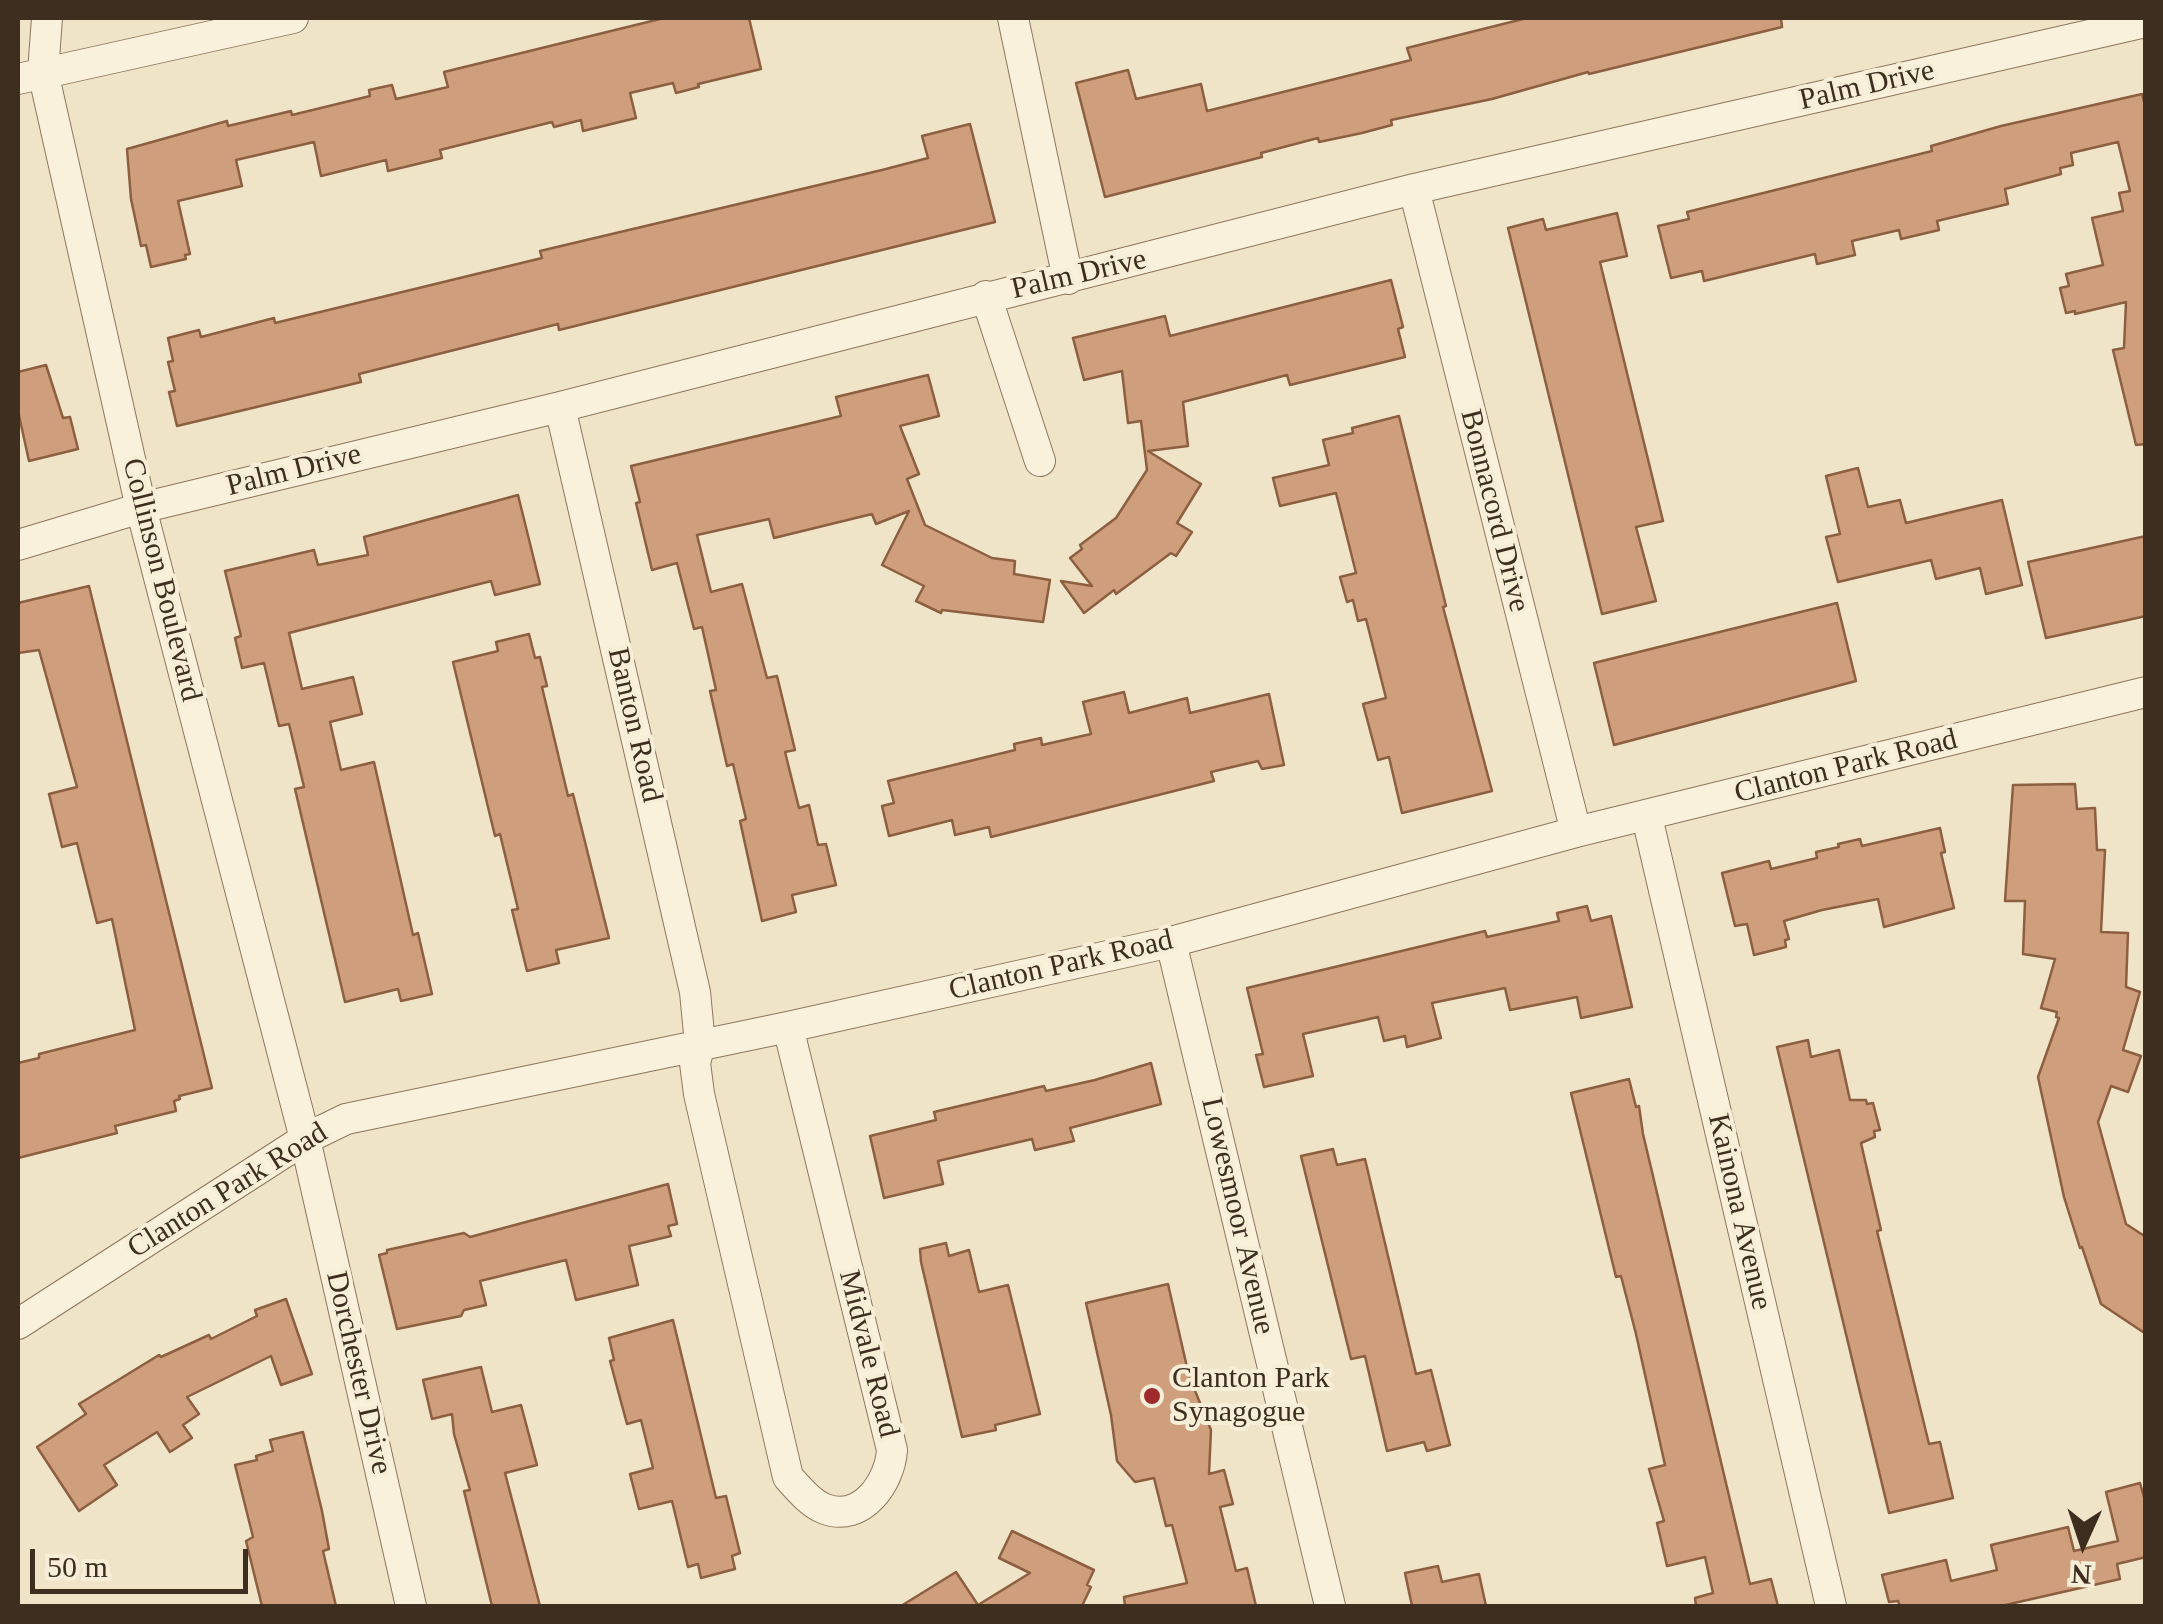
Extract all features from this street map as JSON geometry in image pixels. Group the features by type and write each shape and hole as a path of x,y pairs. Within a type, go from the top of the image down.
{"street":[{"name":"Collinson Boulevard","path":"47,18 30,76 305,1139"},
{"path":"30,76 293,18"},
{"path":"1013,18 1068,279"},
{"name":"Palm Drive","path":"18,545 142,508 986,296 1068,279 1414,189 2146,22"},
{"name":"Bonnacord Drive","path":"1414,189 1576,832"},
{"path":"986,296 1040,461"},
{"name":"Banton Road","path":"560,406 695,992 700,1044"},
{"name":"Clanton Park Road","path":"18,1324 305,1139 346,1119 1171,942 1576,832 2146,692"},
{"name":"Kainona Avenue","path":"1646,817 1830,1606"},
{"name":"Lowesmoor Avenue","path":"1171,942 1330,1606"},
{"name":"Midvale Road","path":"700,1044 695,1063 698,1094 788,1477 826,1510 847,1510 878,1494 891,1468 892,1450 788,1027"},
{"name":"Dorchester Drive","path":"305,1139 411,1606"}],"building":[{"path":"664,18 749,18 761,69 676,93 673,83 630,93 636,118 583,131 581,120 554,127 552,122 440,150 442,158 388,171 386,160 321,176 314,142 236,160 242,186 178,201 190,254 185,255 186,259 151,267 146,245 141,246 131,199 127,149 227,121 228,126 291,111 292,115 370,96 369,90 392,85 396,99 448,87 444,72"},
{"path":"1527,18 1781,18 1782,27 1391,120 1392,125 1362,133 1319,142 1318,138 1261,153 1262,157 1105,197 1076,83 1128,70 1136,99 1201,84 1207,111 1411,60 1407,48"},
{"path":"2142,94 2146,109 2146,444 2136,445 2113,350 2124,348 2126,302 2066,313 2060,288 2069,286 2066,274 2103,265 2092,218 2123,211 2119,193 2130,191 2118,142 2071,153 2073,165 2060,168 2061,174 2005,189 2008,204 1937,221 1939,230 1901,239 1899,230 1852,241 1855,255 1817,264 1815,254 1704,281 1702,271 1671,278 1658,226 1689,219 1687,212 1932,151 1931,146 2001,126"},
{"path":"970,124 995,222 559,330 558,324 359,374 361,382 177,426 169,392 175,391 168,362 173,361 168,338 199,330 201,337 274,318 275,323 542,258 540,251 928,158 922,136"},
{"path":"1617,213 1627,256 1600,262 1663,521 1636,527 1656,601 1602,614 1508,228 1543,219 1546,230"},
{"path":"1391,280 1403,327 1398,329 1405,357 1290,385 1287,375 1183,402 1188,446 1148,451 1201,484 1177,523 1192,532 1176,556 1171,553 1084,613 1061,581 1092,586 1070,558 1082,549 1080,545 1116,518 1147,470 1141,421 1128,423 1122,371 1084,380 1073,338 1165,316 1170,336"},
{"path":"46,365 63,418 70,417 78,449 29,461 18,411 18,372"},
{"path":"928,375 939,416 900,426 919,474 907,479 925,525 992,558 1015,561 1014,574 1050,580 1043,622 942,610 941,613 916,601 924,586 882,565 909,511 876,524 872,514 774,538 769,519 697,535 711,592 742,584 767,678 777,676 795,750 785,752 799,808 809,805 818,845 826,844 836,885 792,895 796,912 762,921 740,821 746,819 733,764 727,766 710,691 716,690 702,627 694,629 677,563 652,570 631,466 841,416 836,397"},
{"path":"1399,416 1446,606 1443,607 1492,791 1402,813 1389,757 1378,760 1363,704 1386,698 1366,619 1358,621 1353,600 1347,602 1340,577 1356,573 1336,493 1280,506 1273,478 1329,465 1323,440"},
{"path":"1858,468 1868,507 1900,500 1906,523 2002,500 2022,585 1986,594 1980,568 1936,579 1931,560 1838,582 1826,537 1840,534 1826,476"},
{"path":"518,495 540,584 495,595 491,581 289,633 302,689 353,677 362,714 330,722 341,770 374,762 413,935 418,933 432,994 401,1001 398,989 345,1002 295,789 304,787 289,724 279,726 264,663 242,668 235,638 241,636 225,571 314,550 318,565 368,555 364,537"},
{"path":"2146,536 2146,616 2046,638 2028,562"},
{"path":"89,586 212,1088 179,1096 174,1101 176,1111 115,1126 117,1133 18,1158 18,1063 135,1030 112,919 97,923 77,843 62,847 49,794 77,787 39,650 18,653 18,603"},
{"path":"1837,603 1856,681 1614,745 1594,663"},
{"path":"529,634 535,658 540,657 547,686 542,687 568,796 573,794 609,938 556,950 559,963 527,971 512,910 518,909 500,834 495,836 453,662 498,651 496,642"},
{"path":"1124,692 1129,713 1187,698 1190,713 1269,694 1284,765 1262,769 1258,761 1211,772 1214,781 991,837 989,827 955,835 952,820 889,836 882,806 894,803 888,781 1015,750 1014,744 1041,738 1042,745 1091,734 1083,702"},
{"path":"2075,784 2077,809 2095,808 2097,850 2105,850 2101,932 2128,933 2126,987 2140,992 2123,1050 2141,1056 2128,1092 2111,1086 2098,1122 2126,1224 2146,1237 2146,1334 2101,1304 2080,1248 2064,1197 2038,1077 2059,1018 2057,1012 2041,1008 2055,959 2023,954 2025,901 2005,901 2013,785"},
{"path":"1940,828 1945,852 1941,853 1954,908 1884,927 1878,899 1822,910 1784,921 1789,939 1785,940 1786,947 1754,955 1747,924 1735,926 1722,873 1769,861 1771,869 1817,858 1816,852 1839,847 1838,844 1860,839 1862,846"},
{"path":"1587,906 1591,921 1611,916 1632,1007 1581,1018 1577,997 1510,1010 1505,988 1432,1003 1441,1038 1407,1047 1405,1036 1384,1041 1378,1017 1303,1034 1313,1076 1264,1087 1256,1055 1263,1054 1247,988 1485,931 1487,937 1559,921 1557,913"},
{"path":"1808,1040 1811,1057 1839,1050 1850,1100 1873,1103 1880,1130 1861,1143 1881,1230 1877,1231 1929,1444 1940,1442 1953,1498 1889,1513 1777,1047"},
{"path":"1151,1063 1161,1104 1070,1128 1074,1141 1035,1150 1032,1139 938,1161 943,1184 884,1198 870,1136 936,1120 934,1112 1044,1086 1046,1091 1095,1080"},
{"path":"1629,1079 1636,1107 1639,1106 1750,1584 1771,1579 1778,1606 1696,1606 1695,1598 1713,1593 1705,1557 1667,1566 1657,1523 1664,1521 1649,1469 1665,1465 1636,1334 1621,1276 1616,1277 1571,1093"},
{"path":"1333,1149 1337,1165 1365,1159 1416,1374 1431,1370 1450,1445 1427,1451 1424,1442 1387,1451 1365,1356 1351,1359 1301,1156"},
{"path":"668,1184 677,1224 668,1226 671,1236 629,1246 638,1285 576,1300 566,1260 480,1281 486,1305 464,1310 461,1316 397,1329 379,1255 387,1250 464,1233 470,1237"},
{"path":"946,1243 949,1256 969,1250 979,1292 1008,1285 1040,1414 962,1437 921,1262 920,1249"},
{"name":"Clanton Park Synagogue","path":"1168,1284 1189,1376 1211,1430 1209,1474 1224,1470 1233,1504 1220,1507 1236,1571 1247,1568 1256,1606 1125,1606 1124,1597 1187,1583 1172,1525 1166,1526 1154,1478 1135,1482 1117,1461 1086,1303"},
{"path":"286,1299 312,1374 281,1385 271,1356 187,1397 199,1414 183,1425 192,1438 170,1452 157,1432 104,1465 117,1485 79,1511 37,1447 86,1414 79,1404 159,1355 209,1335 211,1339 257,1316 255,1310"},
{"path":"673,1320 716,1498 726,1496 740,1553 732,1556 735,1569 701,1578 698,1564 688,1567 672,1501 639,1509 630,1474 653,1468 641,1420 627,1424 610,1361 614,1360 609,1338"},
{"path":"481,1367 492,1412 521,1405 537,1465 505,1473 540,1606 492,1606 464,1491 470,1490 452,1414 432,1419 423,1380"},
{"path":"303,1432 322,1511 329,1549 323,1551 336,1606 262,1606 246,1541 253,1537 235,1465 273,1451 270,1440"},
{"path":"2140,1483 2146,1504 2146,1557 2117,1564 2120,1579 2001,1606 1900,1606 1898,1601 1889,1602 1882,1575 1946,1560 1951,1581 1997,1570 1991,1545 2068,1527 2074,1551 2118,1541 2106,1492"},
{"path":"1012,1531 1094,1570 1082,1606 901,1606 956,1572 978,1605 1030,1573 999,1558"},
{"path":"1438,1566 1442,1582 1479,1574 1486,1606 1412,1606 1405,1573"}],"place":[{"name":"Clanton Park Synagogue","path":"1152,1396"}]}
